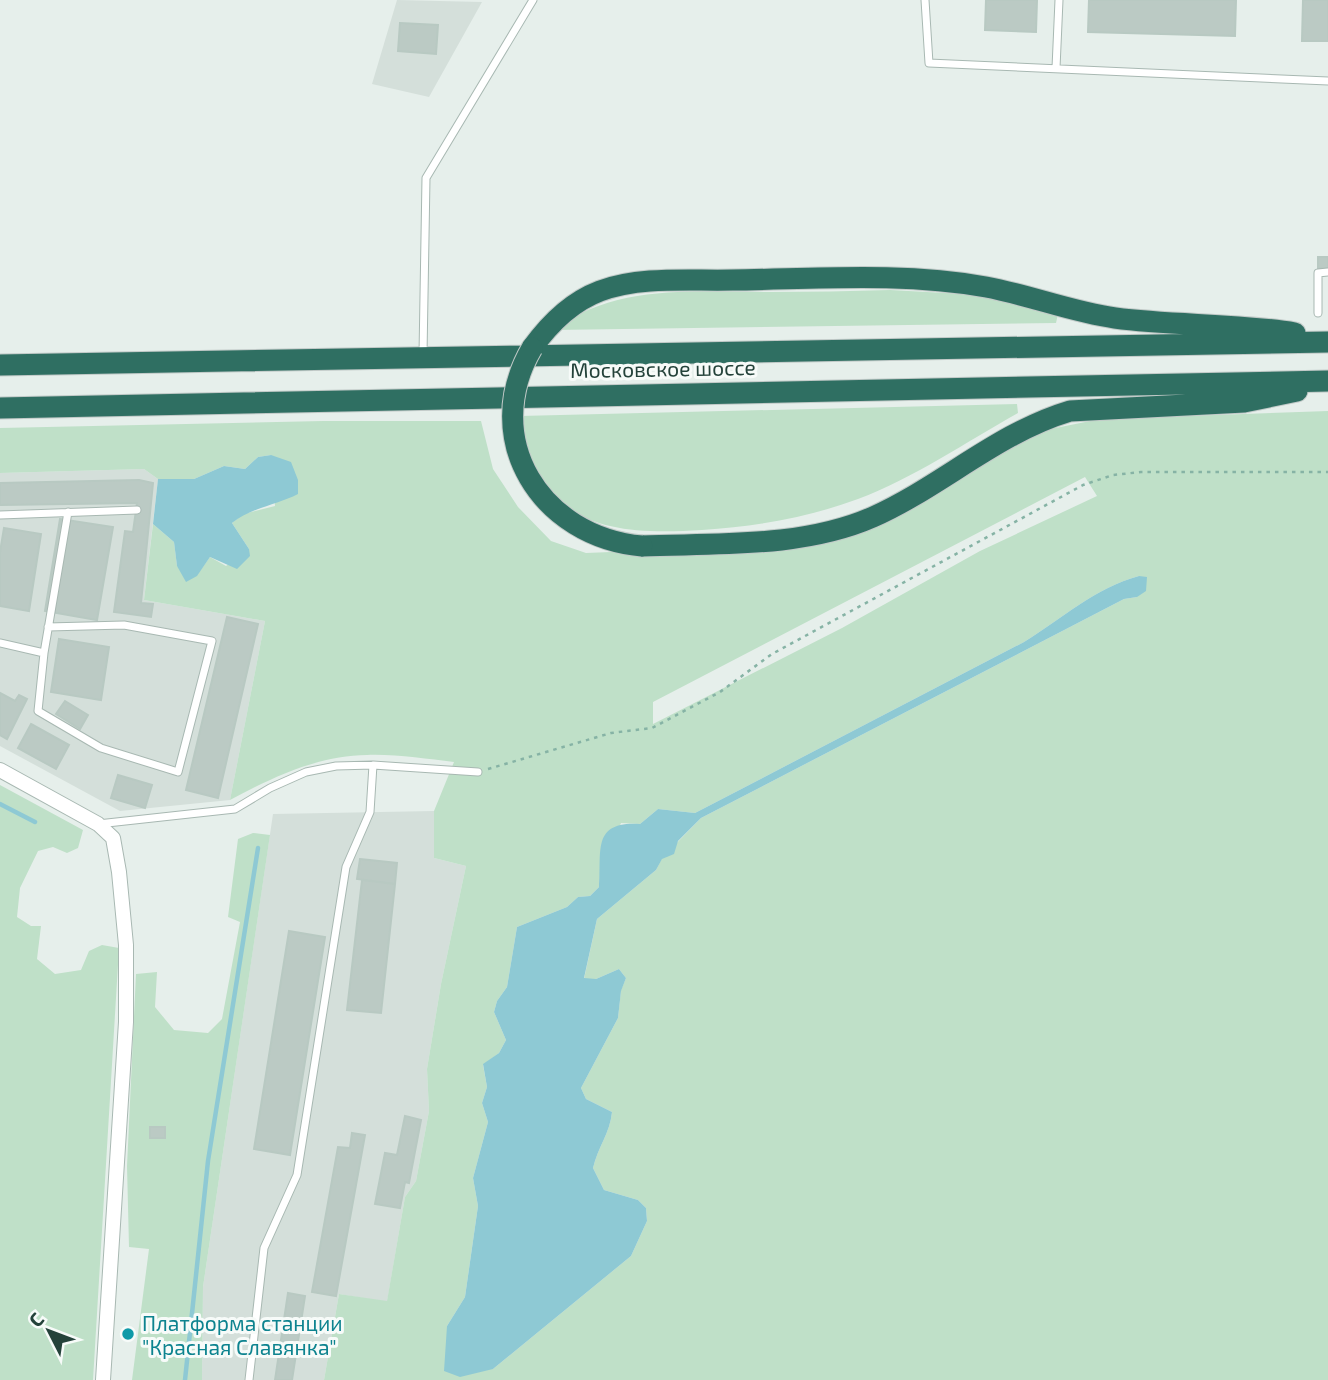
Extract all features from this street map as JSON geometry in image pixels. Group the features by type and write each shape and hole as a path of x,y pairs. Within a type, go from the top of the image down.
{"highway":[{"path":"1328,340 1255,326 1181,325 1112,317 1019,294 945,281 837,278 656,281 601,291 584,298 555,320 523,363 516,381 513,408 518,453 525,470 545,501 572,525 589,533 606,540 642,546 804,536 844,528 904,500 1007,437 1042,419 1070,411 1244,402 1328,382"},
{"name":"Московское шоссе","path":"0,365 1328,340"},
{"name":"Московское шоссе","path":"0,408 1328,382"}],"street":[{"path":"0,770 98,824 113,838 126,945 120,1135 103,1380"}],"lane":[{"path":"423,359 426,178 533,0"},
{"path":"925,0 929,63 1328,81"},
{"path":"1056,68 1059,0"},
{"path":"1318,313 1318,273 1328,272"},
{"path":"0,516 136,510"},
{"path":"48,627 124,625 212,641 178,772 101,747 38,711 44,653 48,627 68,512"},
{"path":"0,643 44,653"},
{"path":"98,824 234,808 306,772 336,766 373,765 478,772"},
{"path":"249,1380 264,1248 297,1175 346,867 370,812 373,765"}],"path":[{"path":"478,772 611,733 652,728 720,692 772,654 1083,485 1113,475 1141,472 1328,472"}],"shaded area":[{"path":"397,0 482,2 429,97 372,84"},
{"path":"144,469 158,479 144,600 265,621 230,800 120,811 0,746 0,473"},
{"path":"434,811 434,858 466,866 441,984 427,1069 429,1111 416,1181 405,1197 387,1302 339,1294 324,1380 202,1380 203,1287 273,814"}],"green space":[{"path":"890,290 982,295 1058,314 1056,323 553,330 604,304 658,293"},
{"path":"1017,404 1018,413 920,470 858,499 801,516 762,523 667,531 635,530 607,525 582,516 561,502 543,481 530,452 520,416"},
{"path":"1328,411 1328,1380 324,1380 339,1294 387,1301 405,1197 416,1181 429,1111 427,1069 441,984 466,866 434,858 434,811 454,762 378,755 331,759 296,769 230,800 265,621 144,600 153,524 174,542 177,566 197,575 210,557 226,566 249,549 232,523 243,514 275,506 271,455 258,457 245,469 224,466 194,479 158,479 144,469 0,473 0,428 323,421 481,421 493,469 518,507 551,541 586,553 807,544 1031,433 1100,419","holes":["1085,477 1097,496 980,551 842,628 653,724 653,702","1139,576 1137,597 1124,599 701,818 662,858 656,870 597,919 584,979 596,979 619,969 626,978 621,990 618,1018 581,1088 586,1099 612,1112 593,1168 604,1190 638,1200 646,1208 647,1221 631,1256 493,1369 447,1326 465,1297 478,1206 473,1178 488,1122 482,1103 487,1087 483,1065 499,1053 506,1040 494,1012 497,1001 507,987 517,927 567,907 578,897 590,896 599,887 600,874 621,823 640,824 658,809 695,813 1024,642 1094,596"]},
{"path":"0,785 83,830 78,848 67,853 53,847 38,851 20,888 17,917 31,926 41,926 37,959 55,974 81,970 89,951 102,945 119,948 93,1380 0,1380"},
{"path":"253,833 270,835 203,1287 202,1380 132,1380 149,1249 129,1247 127,1166 136,974 157,972 155,1007 174,1030 208,1033 222,1019 240,922 228,917 238,839"}],"water":[{"path":"271,455 291,462 298,480 298,494 247,514 232,523 249,549 250,556 237,569 210,557 197,576 186,582 177,566 174,542 153,524 158,479 194,479 224,466 245,469 258,457"},
{"path":"1139,576 1147,577 1146,591 1137,597 1124,599 701,818 678,841 674,854 662,859 656,870 597,919 584,978 596,979 619,969 626,978 621,991 618,1018 581,1088 586,1099 612,1112 593,1168 604,1190 638,1200 646,1208 647,1221 631,1256 493,1369 460,1377 444,1371 447,1326 465,1297 478,1206 473,1178 488,1122 482,1103 487,1087 483,1064 499,1053 506,1040 494,1012 497,1001 507,987 517,927 567,907 578,897 590,896 599,887 602,841 606,833 613,828 624,824 640,824 658,809 695,813 1024,642 1094,596"}],"building":[{"path":"986,0 1037,0 1036,32 985,30"},
{"path":"1089,0 1236,0 1235,36 1088,32"},
{"path":"1303,0 1328,0 1328,41 1302,41"},
{"path":"400,23 438,25 436,54 398,51"},
{"path":"1318,257 1328,257 1328,268 1318,268"},
{"path":"139,480 153,483 141,603 153,604 151,617 114,612 125,531 133,532 137,503 0,505 0,483"},
{"path":"60,519 113,527 97,620 45,611"},
{"path":"4,528 41,534 29,611 0,606 0,552"},
{"path":"227,617 258,624 218,798 186,790"},
{"path":"59,639 109,647 101,700 51,692"},
{"path":"0,693 15,701 19,695 27,699 7,739 0,735"},
{"path":"65,701 88,715 80,729 56,714"},
{"path":"31,724 69,745 56,769 18,748"},
{"path":"118,775 152,785 145,808 111,798"},
{"path":"360,859 397,863 395,884 357,879"},
{"path":"362,880 395,884 381,1013 347,1010"},
{"path":"289,931 325,937 290,1155 254,1149"},
{"path":"405,1116 421,1120 409,1183 405,1182 400,1208 375,1204 385,1153 397,1155"},
{"path":"150,1127 165,1127 165,1138 150,1138"},
{"path":"352,1133 365,1135 336,1296 312,1292 338,1147 350,1148"},
{"path":"288,1293 305,1296 292,1380 275,1380"}],"waterway":[{"path":"0,804 35,822"},
{"path":"185,1380 208,1161 258,848"}],"place":[{"name":"Платформа станции \"Красная Славянка\"","path":"128,1334"}]}
